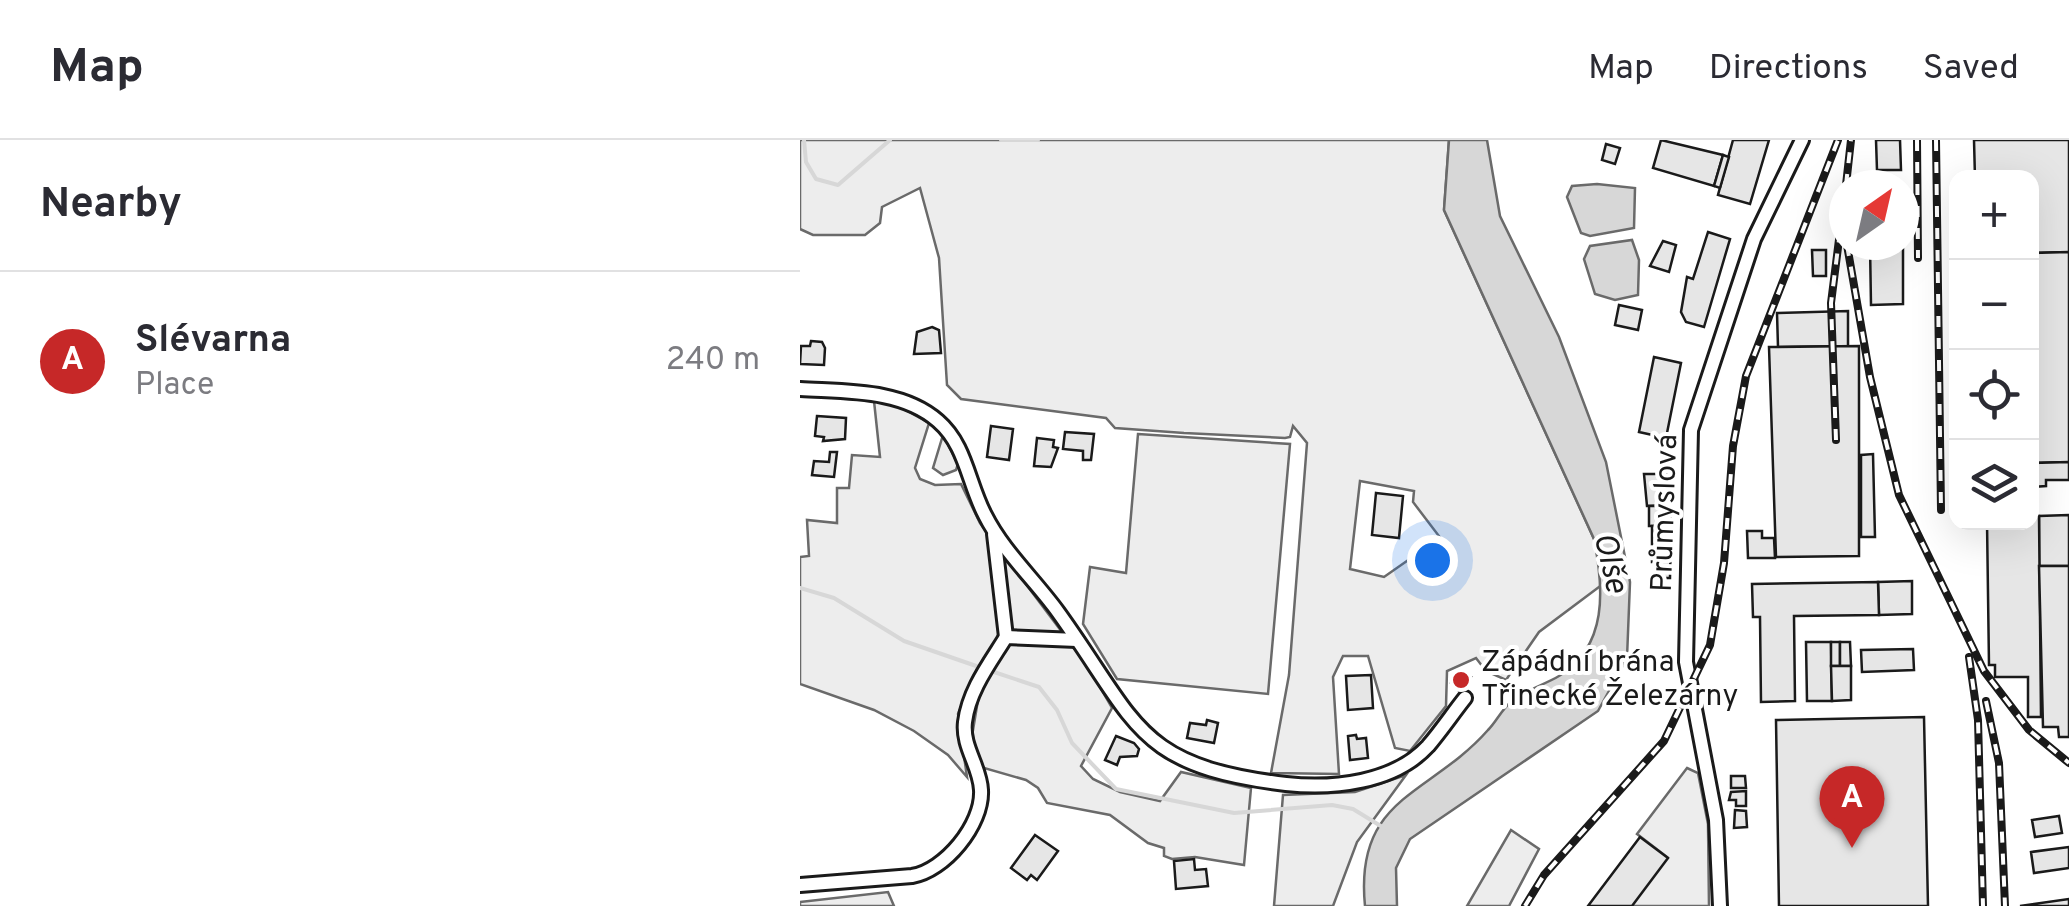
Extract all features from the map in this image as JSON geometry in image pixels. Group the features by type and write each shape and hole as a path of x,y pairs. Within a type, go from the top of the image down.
{"street":[{"name":"Průmyslová","path":"1720,906 1716,820 1686,662 1691,430 1754,239 1802,140"},
{"path":"800,389 882,396 903,401 937,419 956,442 994,531 1150,740 1190,765 1244,779 1317,788 1389,772 1428,747 1465,698"},
{"path":"800,885 930,873 943,864 973,820 981,790 966,746 965,725 980,678 1006,637 994,531"},
{"path":"1006,637 1078,640"}],"shaded area":[{"path":"800,140 1449,140 1444,210 1594,539 1603,584 1539,632 1506,680 1486,671 1476,658 1447,671 1446,706 1410,751 1395,748 1368,656 1343,656 1333,677 1339,774 1271,773 1289,675 1307,443 1293,426 1290,437 1285,438 1115,428 1106,418 961,399 947,385 939,258 920,188 882,207 880,223 865,235 813,235 800,229","holes":["1360,481 1414,491 1413,502 1445,544 1436,558 1427,547 1384,577 1350,569"]},
{"path":"874,401 900,407 929,423 915,468 920,479 935,485 961,484 980,523 1089,668 1112,708 1081,766 1093,779 1120,792 1160,801 1181,772 1251,788 1244,865 1195,857 1172,859 1164,856 1164,848 1148,843 1110,815 1047,803 1038,788 1026,780 984,768 974,753 972,736 978,700 991,670 977,669 958,714 967,777 948,755 914,731 874,710 800,684 800,557 809,556 807,520 837,523 837,488 849,488 852,455 880,457"},
{"path":"1138,434 1290,444 1268,694 1117,679 1083,624 1090,567 1126,573"},
{"path":"943,435 958,464 956,470 943,475 933,468"},
{"path":"1687,768 1698,773 1708,824 1709,906 1631,906 1667,857 1637,834"},
{"path":"1406,775 1357,842 1333,906 1274,906 1283,795 1355,792"},
{"path":"1511,830 1539,849 1509,906 1467,906"},
{"path":"888,892 894,906 800,906 800,902"}],"water":[{"name":"Olše","path":"1449,140 1487,140 1500,216 1559,337 1606,462 1630,582 1627,658 1598,711 1410,839 1396,868 1397,906 1365,906 1365,870 1371,841 1384,819 1401,801 1466,752 1512,701 1575,664 1587,649 1599,615 1600,577 1594,539 1444,210"},
{"path":"1572,186 1635,188 1634,228 1590,236 1581,233 1567,197"},
{"path":"1632,240 1639,260 1638,295 1615,300 1595,294 1584,259 1590,246"}],"building":[{"path":"1661,140 1723,155 1714,186 1653,168"},
{"path":"1733,140 1769,140 1750,204 1718,195"},
{"path":"1876,140 1900,140 1901,170 1877,170"},
{"path":"1974,140 2069,140 2069,252 2039,253 2039,170 1975,170"},
{"path":"1606,144 1620,148 1615,164 1602,160"},
{"path":"1723,155 1729,157 1720,188 1714,186"},
{"path":"1708,232 1730,239 1704,327 1686,322 1681,312 1687,277 1693,279"},
{"path":"1663,241 1676,245 1669,272 1650,266"},
{"path":"1812,250 1826,250 1826,276 1813,276"},
{"path":"2069,252 2069,462 2039,463 2039,253"},
{"path":"1870,260 1903,260 1903,304 1871,305"},
{"path":"1619,305 1642,310 1638,330 1615,325"},
{"path":"1848,311 1848,346 1778,347 1777,313"},
{"path":"932,327 939,330 941,353 914,354 917,332"},
{"path":"811,341 822,342 824,365 800,364 801,346 810,346"},
{"path":"1859,346 1859,556 1776,557 1769,347"},
{"path":"1654,357 1681,363 1666,438 1639,432"},
{"path":"817,416 846,418 845,439 823,441 824,437 815,436"},
{"path":"991,426 1013,429 1009,460 987,457"},
{"path":"1065,432 1094,434 1091,460 1083,460 1083,451 1063,449"},
{"path":"1037,438 1054,440 1053,447 1058,448 1051,467 1034,466"},
{"path":"830,452 837,452 834,477 812,475 814,461 829,462"},
{"path":"1873,454 1875,537 1861,537 1861,455"},
{"path":"2069,462 2069,480 2046,480 2046,486 2039,486 2039,463"},
{"path":"1644,474 1670,474 1671,505 1647,506"},
{"path":"1376,493 1403,496 1399,538 1372,535"},
{"path":"1649,506 1670,506 1671,526 1649,526"},
{"path":"2069,515 2069,566 2039,566 2039,516"},
{"path":"2039,516 2041,717 2028,717 2028,677 1995,677 1995,665 1989,665 1987,530 2039,530"},
{"path":"1652,526 1671,526 1670,578 1659,578 1659,562 1652,562"},
{"path":"1747,531 1762,531 1762,538 1774,538 1775,558 1748,558"},
{"path":"2039,566 2069,566 2069,737 2059,737 2058,727 2043,727"},
{"path":"1912,581 1912,614 1879,615 1878,582"},
{"path":"1878,582 1879,615 1794,616 1795,701 1761,702 1760,617 1753,617 1752,584"},
{"path":"1806,642 1831,642 1832,701 1807,701"},
{"path":"1831,642 1840,642 1840,666 1831,666"},
{"path":"1840,642 1850,642 1851,666 1840,666"},
{"path":"1913,649 1914,670 1862,672 1861,650"},
{"path":"1831,666 1851,666 1851,700 1832,701"},
{"name":"Zápádní brána Třinecké Železárny","path":"1461,672 1471,677 1459,691 1451,683"},
{"path":"1371,675 1373,708 1348,710 1346,676"},
{"path":"1924,717 1928,906 1779,906 1776,720"},
{"path":"1207,720 1218,723 1214,743 1187,738 1190,723 1206,725"},
{"path":"1356,735 1357,739 1366,738 1368,758 1350,760 1348,736"},
{"path":"1116,736 1139,749 1137,756 1120,757 1117,765 1105,760"},
{"path":"1731,776 1745,776 1746,788 1731,788"},
{"path":"1746,791 1746,806 1736,806 1736,800 1729,800 1731,792"},
{"path":"1735,810 1746,811 1747,827 1734,828"},
{"path":"2059,816 2062,833 2035,837 2032,820"},
{"path":"1035,835 1058,851 1037,880 1031,875 1027,880 1011,868"},
{"path":"1640,837 1668,858 1632,906 1588,906"},
{"path":"2069,847 2069,868 2034,873 2031,852"},
{"path":"1194,859 1195,870 1206,869 1208,886 1176,889 1174,861"},
{"path":"2069,899 2069,906 2020,906"}],"waterway":[{"path":"804,140 806,162 816,179 838,185 890,140"},
{"path":"1001,140 1038,140"},
{"path":"800,588 834,598 904,641 982,668"},
{"path":"991,671 1039,687 1057,710 1072,743 1116,789 1234,813 1332,805 1353,809 1384,828"}],"railway":[{"path":"1525,906 1544,875 1664,741 1710,645 1724,563 1733,446 1746,376 1838,140"},
{"path":"1848,170 1851,140"},
{"path":"1917,140 1917,170"},
{"path":"1936,140 1941,510"},
{"path":"1836,260 1831,303 1836,440"},
{"path":"1850,260 1870,377 1899,495 1984,671 2029,730 2069,763"},
{"path":"1969,657 1978,720 1983,906"},
{"path":"1986,701 1999,763 2005,906"}],"place":[{"name":"Zápádní brána Třinecké Železárny","path":"1461,680"},
{"name":"Slévarna","path":"1852,848"}]}
